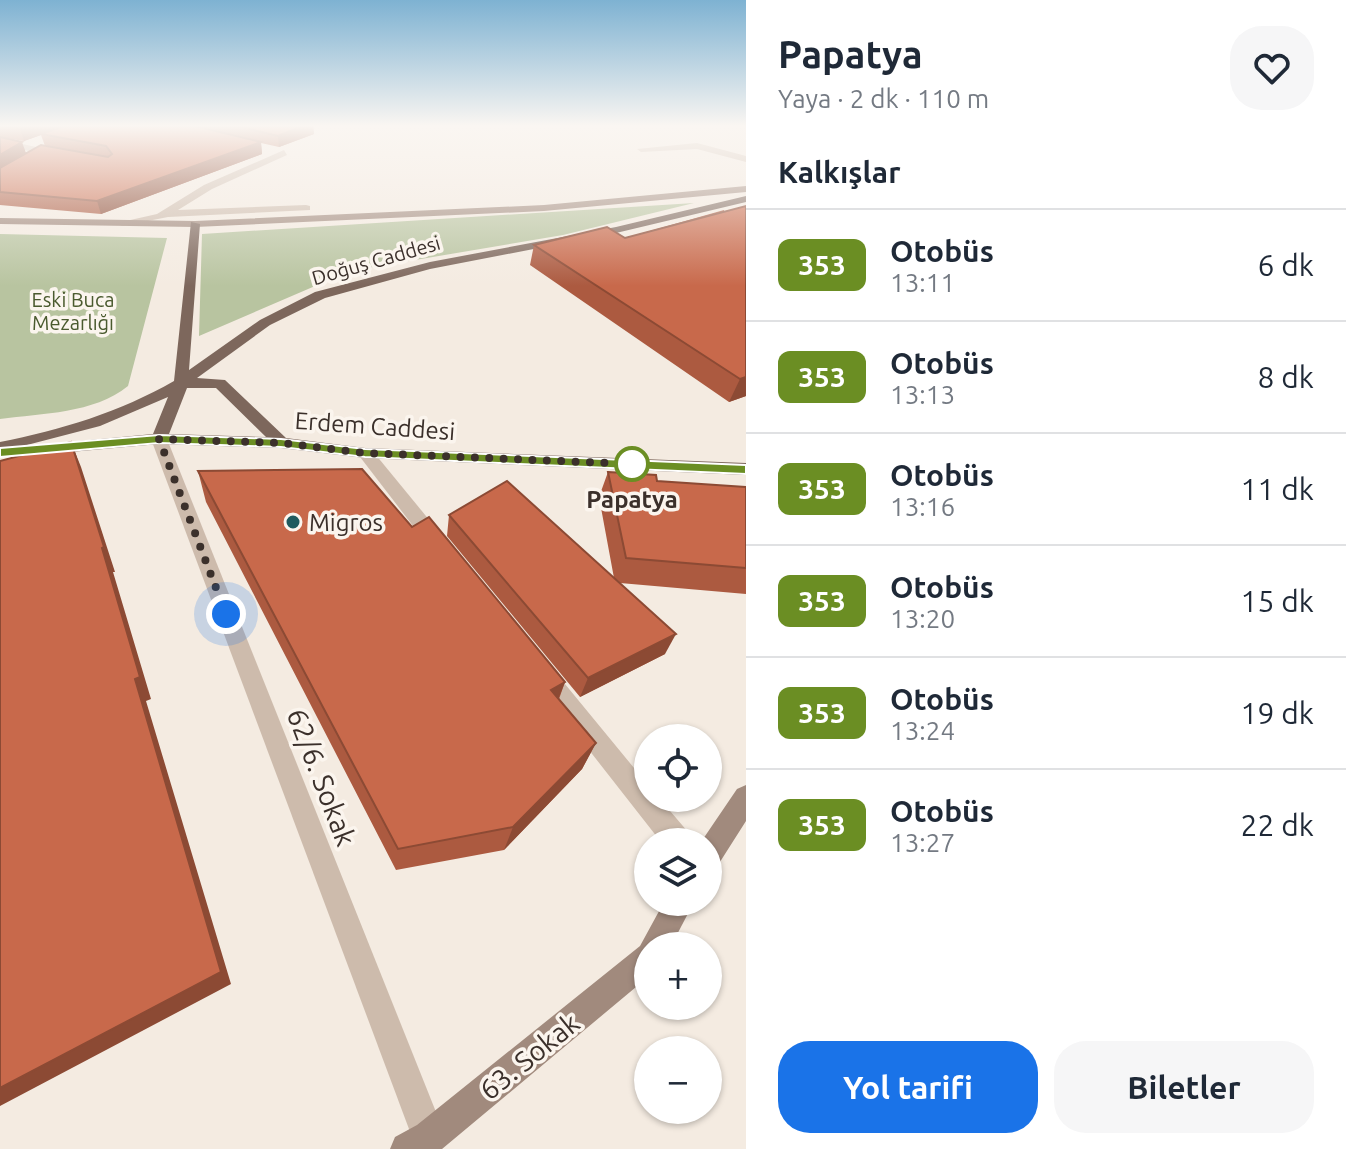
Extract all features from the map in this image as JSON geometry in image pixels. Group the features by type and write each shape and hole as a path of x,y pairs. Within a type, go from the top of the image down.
{"main road":[{"name":"Doğuş Caddesi","path":"0,450 45,439 106,418 181,383 261,323 318,295 454,259 616,230 746,199"},
{"path":"159,439 181,383 195,224"},
{"path":"181,383 220,383 281,443"},
{"name":"Erdem Caddesi","path":"0,450 159,439 281,443 365,453 746,469"}],"street":[{"path":"165,214 227,179"},
{"path":"0,221 195,224 544,208 746,189"},
{"path":"122,223 165,214 306,208"},
{"name":"62/6. Sokak","path":"159,439 418,1143"},
{"path":"365,453 453,562"},
{"path":"531,660 667,828"},
{"path":"722,834 746,798"},
{"name":"63. Sokak","path":"418,1143 634,969"}],"green space":[{"path":"694,203 563,235 350,271 199,336 202,234"},
{"name":"Eski Buca Mezarlığı","path":"0,234 167,238 128,386 83,407 0,419"}],"building":[{"path":"0,179 159,179 97,201 0,192"},
{"path":"746,206 746,377 740,379 534,245 607,227 625,238"},
{"path":"71,442 104,547 140,677 135,679 221,972 0,1088 0,461"},
{"path":"362,469 412,527 429,517 565,682 551,690 596,743 513,827 398,849 198,471"},
{"path":"608,472 656,475 657,481 746,487 746,568 626,558"},
{"path":"507,481 676,634 588,678 449,515"}],"bus line":[{"name":"353","path":"0,453 159,439 281,443 365,453 746,469"}],"place":[{"name":"Papatya","path":"632,464"},
{"name":"Migros","path":"293,522"}],"route":[{"path":"226,614 159,439 281,443 365,453 632,464"}]}
